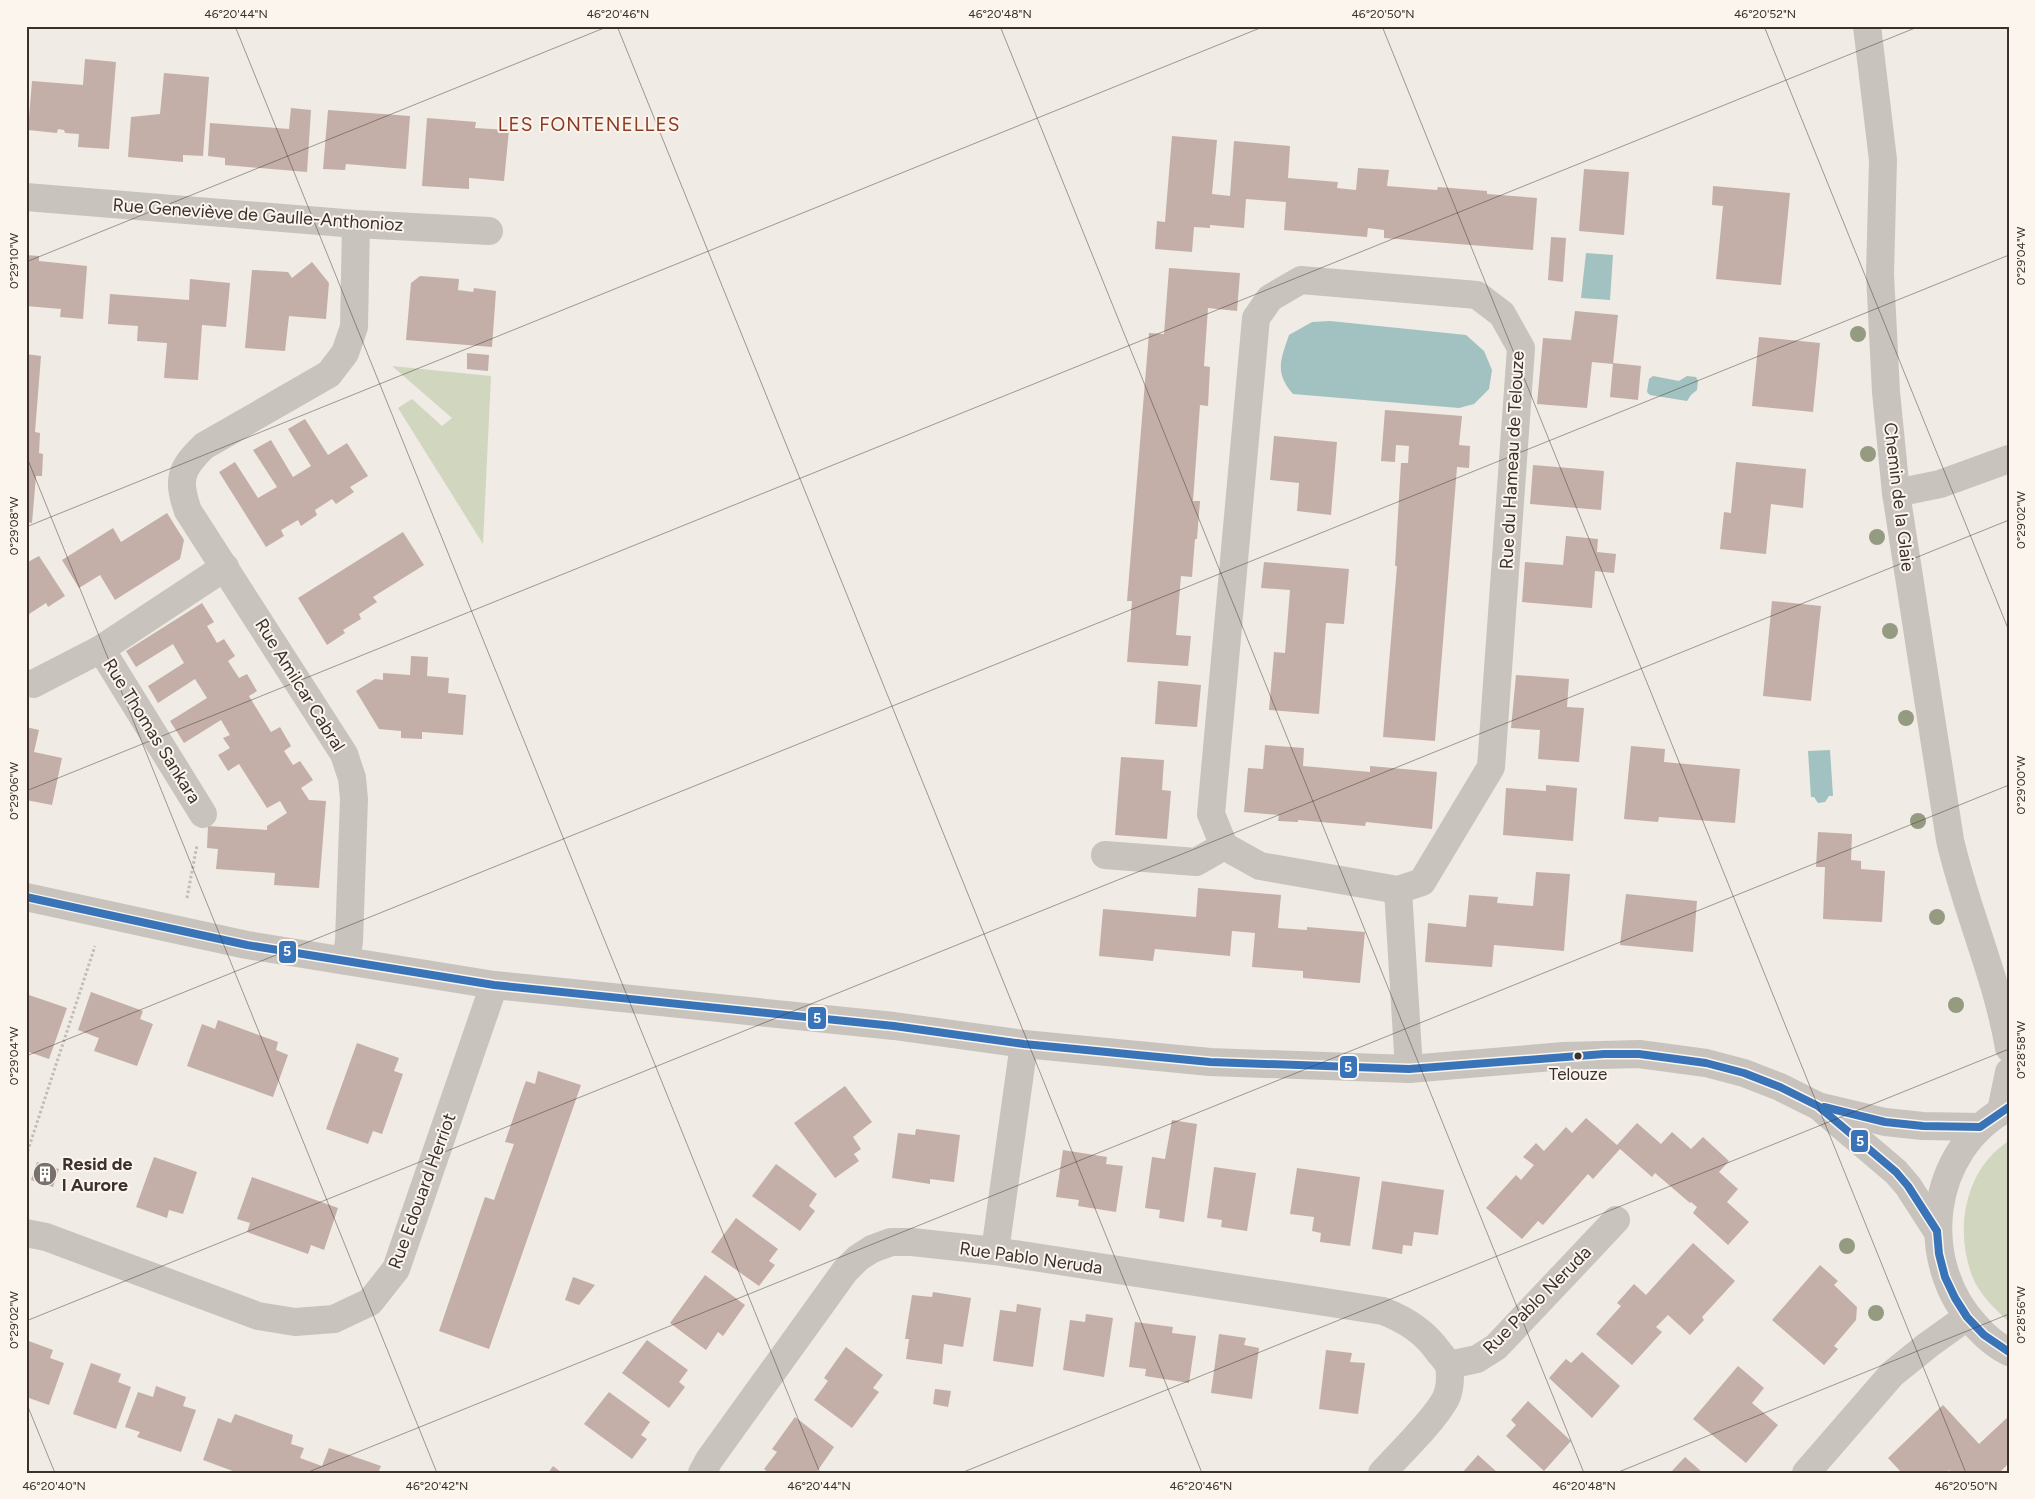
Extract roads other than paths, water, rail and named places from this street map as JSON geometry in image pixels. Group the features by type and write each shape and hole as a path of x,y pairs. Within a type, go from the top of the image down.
{"street":[{"name":"Chemin de la Glaie","path":"1867,26 1883,160 1880,274 1886,392 1896,492 1950,840 1959,879 1986,960 2006,1030 2009,1048"},
{"name":"Rue Geneviève de Gaulle-Anthonioz","path":"26,197 356,224 489,231"},
{"name":"Rue Amilcar Cabral","path":"346,960 354,799 352,778 344,754 188,511 181,491 184,472 192,458 204,446 329,374 346,353 354,327 356,224"},
{"name":"Rue du Hameau de Telouze","path":"1224,846 1212,814 1256,318 1270,298 1301,280 1477,295 1502,314 1521,348 1491,767 1422,882 1398,890"},
{"path":"1896,492 1940,484 2009,459"},
{"path":"26,683 33,684 101,649 225,567"},
{"name":"Rue Thomas Sankara","path":"101,649 203,814"},
{"path":"1105,855 1196,862 1224,846 1260,866 1398,890 1409,1069"},
{"path":"26,897 247,945 494,985 894,1026 1024,1044 1210,1062 1409,1069 1564,1056 1639,1054 1706,1063 1744,1073 1780,1087 1818,1106 1884,1122 1922,1126 1997,1115"},
{"name":"Chemin de la Glaie","path":"1986,960 2009,993"},
{"name":"Rue Edouard Herriot","path":"26,1233 46,1237 258,1316 295,1322 334,1319 370,1302 396,1269 494,985"},
{"path":"995,1251 1024,1044"},
{"path":"2009,1072 1997,1115 1965,1145 1952,1164 1940,1201 1937,1231 1939,1254 1945,1277 1955,1298 1967,1317 1984,1335 2009,1352"},
{"path":"1818,1106 1896,1172 1908,1186 1937,1231"},
{"name":"Rue Pablo Neruda","path":"702,1473 709,1460 839,1279 858,1258 872,1249 891,1242 912,1242 995,1251 1383,1311 1400,1318 1416,1328 1435,1346 1449,1365 1477,1359 1496,1347 1616,1220"},
{"path":"1806,1473 1892,1374 1967,1317"},
{"path":"1382,1473 1437,1412 1450,1388 1449,1365"}],"water":[{"path":"1586,253 1613,255 1610,300 1581,298"},
{"path":"1330,321 1466,335 1484,351 1492,370 1489,389 1474,404 1459,408 1293,394 1283,379 1281,372 1282,358 1289,335 1312,322"},
{"path":"1653,376 1679,381 1687,376 1696,377 1698,381 1697,390 1687,401 1650,395 1647,392 1649,379"},
{"path":"1830,750 1833,796 1829,796 1825,802 1818,803 1814,797 1811,797 1808,751"}],"place":[{"name":"Telouze","path":"1578,1056"},
{"name":"Resid de l Aurore","path":"45,1174"}],"district":[{"name":"LES FONTENELLES","path":"589,124"}]}
